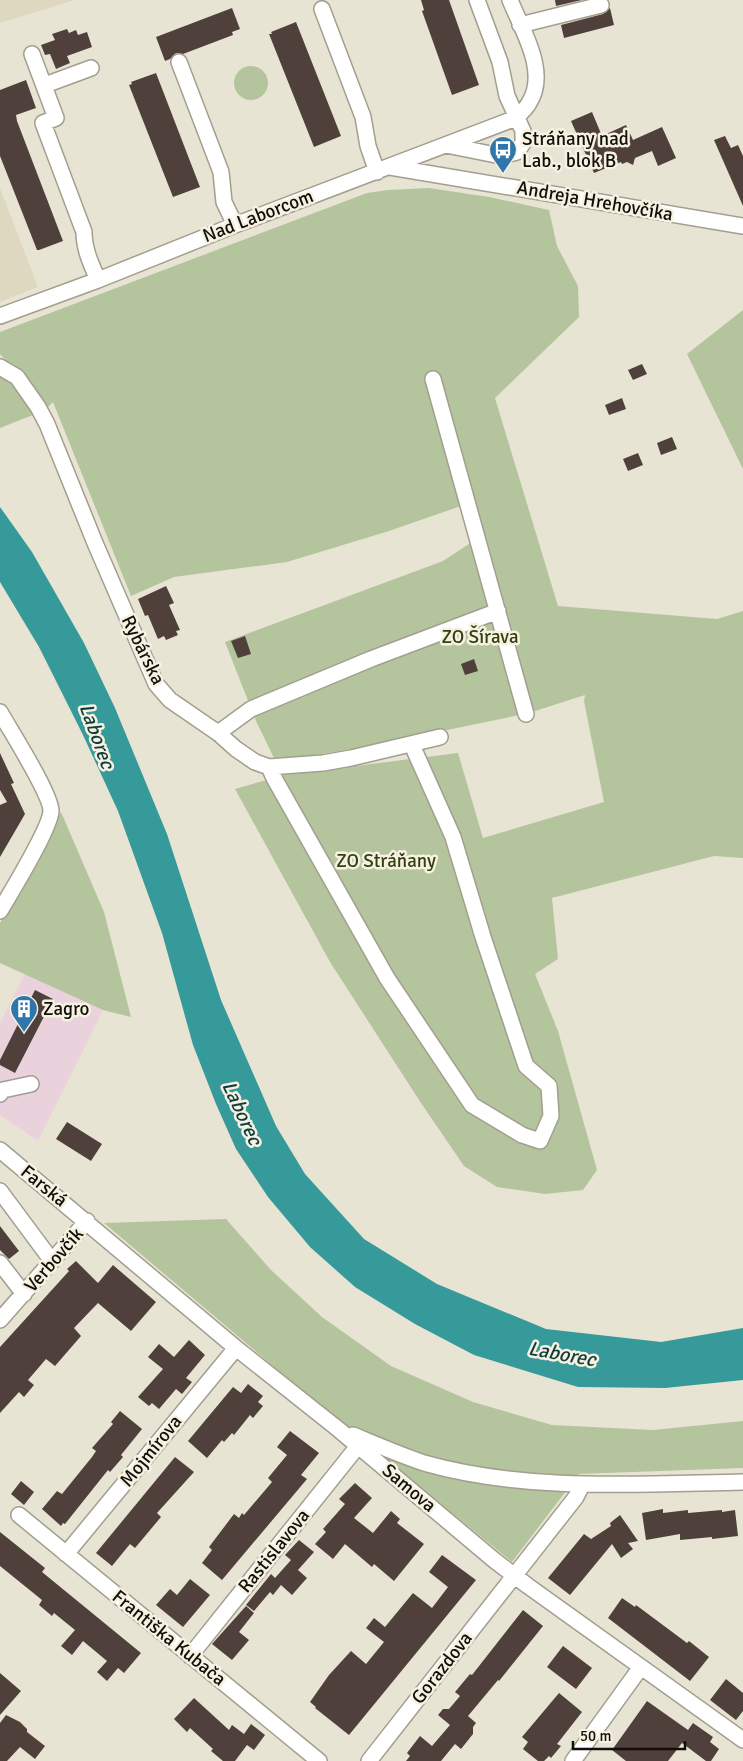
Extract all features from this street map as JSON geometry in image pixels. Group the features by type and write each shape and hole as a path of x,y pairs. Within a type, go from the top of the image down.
{"street":[{"path":"446,145 501,156 517,152 523,143 522,131 507,96 500,62 477,0"},
{"path":"510,0 536,61 538,76 530,102 516,118"},
{"path":"520,25 600,5"},
{"path":"322,9 362,117 368,146 383,170"},
{"path":"32,54 56,118 43,123 84,232 87,256 98,280"},
{"path":"179,62 221,172 224,202 234,225"},
{"path":"45,85 91,68"},
{"name":"Nad Laborcom","path":"1,313 98,280 234,225 516,118"},
{"name":"Andreja Hrehovčíka","path":"383,170 743,226"},
{"name":"Rybárska","path":"0,367 17,377 38,407 47,424 95,543 156,684 170,700 218,733 236,749 255,762 269,767"},
{"path":"433,380 526,714"},
{"path":"218,733 251,709 370,659 498,611"},
{"path":"0,712 47,795 51,812 46,828 0,911"},
{"path":"412,745 453,837 483,937 526,1066 549,1086 551,1116 540,1141 522,1135 472,1105 387,978 269,767 342,760 440,737"},
{"path":"0,1094 3,1090 31,1084"},
{"name":"Farská","path":"0,1150 87,1221"},
{"path":"0,1191 52,1261"},
{"name":"Verbovčík","path":"0,1320 87,1221"},
{"name":"Samova","path":"87,1221 236,1348 338,1429 514,1575 743,1740"},
{"path":"0,1263 24,1294"},
{"name":"Mojmírova","path":"66,1554 236,1348"},
{"path":"338,1429 387,1450 425,1463 478,1474 535,1482 582,1485 743,1482"},
{"name":"Rastislavova","path":"190,1656 358,1446"},
{"name":"Gorazdova","path":"370,1761 576,1497 582,1485"},
{"name":"Františka Kubača","path":"19,1514 319,1761"},
{"path":"573,1761 641,1667"}],"shaded area":[{"path":"0,0 75,0 0,23"},
{"path":"0,188 38,287 0,302"},
{"name":"Zagro","path":"25,974 103,1010 38,1141 0,1115 0,1023"}],"green space":[{"path":"251,66 263,71 268,83 263,95 251,100 239,95 234,83 239,71"},
{"path":"429,188 489,197 549,210 557,246 578,286 579,317 495,398 558,606 717,619 743,611 743,858 714,856 552,898 558,959 535,974 558,1031 597,1170 583,1190 545,1194 497,1187 464,1166 330,962 235,789 284,775 458,753 483,838 604,802 584,701 585,695 529,713 370,746 309,756 274,758 256,721 225,642 443,561 475,540 464,505 389,531 287,562 174,577 131,596 53,402 45,410 23,379 0,354 0,332 367,193"},
{"path":"743,310 743,469 687,354"},
{"path":"0,370 7,374 38,413 0,428"},
{"path":"61,812 104,912 131,1017 103,1010 0,963 0,923"},
{"path":"226,1219 271,1270 322,1317 391,1366 473,1402 552,1425 653,1430 743,1421 743,1468 579,1474 512,1562 318,1404 104,1223"}],"water":[{"name":"Laborec","path":"0,507 32,552 84,643 115,708 167,834 221,1000 276,1126 305,1174 364,1239 437,1284 546,1329 661,1342 743,1328 743,1380 665,1388 578,1387 474,1355 415,1324 355,1287 310,1247 268,1197 236,1149 216,1104 193,1045 162,933 118,811 39,647 0,582"}],"building":[{"path":"421,0 449,0 479,85 452,95 422,11 424,10"},
{"path":"555,0 582,0 556,6"},
{"path":"232,8 240,29 232,32 233,35 183,54 176,53 165,61 156,37"},
{"path":"610,8 614,25 564,38 561,25 603,14"},
{"path":"296,22 341,136 314,147 269,34"},
{"path":"67,29 69,33 76,30 78,35 87,32 92,47 67,56 70,63 56,69 50,54 45,55 41,45 55,40 52,34"},
{"path":"156,73 200,187 173,197 129,85 132,84 131,82"},
{"path":"26,80 36,108 16,115 17,121 63,241 39,250 37,250 0,156 0,90"},
{"path":"592,112 602,136 626,125 633,140 662,127 676,158 658,166 652,151 635,158 633,165 627,162 622,164 621,162 594,173 571,121"},
{"path":"725,136 731,148 738,145 743,156 743,206 714,140"},
{"path":"642,364 647,374 633,380 628,370"},
{"path":"622,398 626,409 609,415 605,405"},
{"path":"672,437 677,449 661,455 657,443"},
{"path":"638,453 643,465 628,471 623,459"},
{"path":"166,586 174,603 169,605 180,630 176,631 178,635 166,640 164,636 158,639 148,615 145,616 138,599"},
{"path":"245,636 251,654 238,658 231,641"},
{"path":"474,659 478,671 465,675 461,664"},
{"path":"0,753 14,783 11,784 25,814 0,857 0,805 7,802 0,790"},
{"name":"Zagro","path":"35,990 53,999 15,1073 0,1065 0,1060"},
{"path":"67,1122 102,1144 91,1161 56,1139"},
{"path":"0,1226 19,1251 9,1259 0,1250"},
{"path":"76,1261 98,1283 113,1265 156,1302 131,1331 98,1303 74,1328 81,1336 55,1366 46,1359 28,1380 34,1385 24,1397 19,1392 0,1413 0,1347"},
{"path":"189,1340 205,1355 186,1378 192,1382 182,1394 176,1389 159,1409 152,1403 149,1406 138,1397 163,1369 148,1357 159,1344 174,1357"},
{"path":"248,1384 263,1396 258,1402 263,1406 253,1418 250,1415 234,1435 232,1433 224,1442 222,1440 207,1458 188,1441 233,1387 241,1393"},
{"path":"120,1411 142,1429 121,1455 123,1457 110,1472 108,1470 65,1524 63,1523 61,1526 42,1509 57,1491 62,1494 92,1457 96,1451 92,1448 113,1424 111,1422"},
{"path":"290,1431 319,1453 301,1475 307,1479 222,1580 202,1563 212,1550 209,1547 234,1514 239,1518 242,1513 244,1515 272,1482 268,1478 287,1455 277,1447"},
{"path":"175,1457 194,1472 157,1513 161,1517 135,1548 130,1544 112,1566 96,1553"},
{"path":"21,1481 34,1492 24,1505 11,1494"},
{"path":"355,1483 372,1498 354,1518 373,1533 391,1511 400,1519 397,1523 424,1544 394,1581 374,1564 372,1567 345,1544 333,1559 315,1544 326,1532 323,1529 345,1504 339,1499"},
{"path":"663,1509 663,1513 688,1510 688,1513 735,1510 738,1536 680,1540 680,1534 646,1540 642,1513"},
{"path":"620,1515 638,1541 628,1543 633,1549 621,1558 612,1544 570,1595 548,1578 584,1534 591,1539 611,1526 610,1523"},
{"path":"0,1532 45,1568 42,1572 141,1653 124,1673 118,1668 107,1681 97,1672 107,1661 83,1641 72,1655 61,1646 75,1630 54,1613 52,1616 39,1605 42,1600 0,1566"},
{"path":"299,1540 314,1552 298,1570 307,1578 292,1595 281,1585 273,1595 270,1592 254,1611 246,1605 271,1574 275,1578 291,1560 285,1555"},
{"path":"442,1555 476,1580 349,1735 310,1702 329,1675 351,1651 366,1664 384,1642 366,1628 374,1618 385,1627 413,1593 432,1608 448,1587 429,1572"},
{"path":"190,1579 210,1595 183,1627 156,1605 170,1589 177,1595"},
{"path":"622,1598 635,1607 636,1605 709,1657 690,1681 608,1618"},
{"path":"246,1606 254,1613 239,1632 249,1640 232,1660 212,1644"},
{"path":"523,1610 543,1626 468,1716 476,1723 473,1727 473,1734 461,1749 455,1744 441,1761 406,1761 410,1756 407,1753 420,1736 432,1746 450,1725 438,1715 443,1709 449,1709 460,1696 455,1692 470,1674 472,1675"},
{"path":"563,1646 592,1668 576,1689 547,1667"},
{"path":"0,1673 21,1691 0,1715"},
{"path":"726,1679 743,1693 743,1711 736,1720 710,1700"},
{"path":"559,1693 582,1712 557,1744 561,1746 551,1758 549,1756 544,1761 538,1761 523,1749 528,1742 522,1737"},
{"path":"194,1698 229,1730 232,1725 244,1734 251,1724 265,1735 254,1750 247,1745 235,1761 223,1761 190,1728 187,1732 174,1719"},
{"path":"647,1701 688,1730 693,1723 713,1737 710,1742 719,1749 711,1761 706,1761 682,1743 668,1761 626,1761 612,1750"},
{"path":"6,1715 20,1722 27,1729 27,1732 45,1746 35,1759 20,1747 7,1761 0,1761 0,1723"}],"place":[{"name":"Stráňany nad Lab., blok B","path":"503,174"},
{"name":"Zagro","path":"24,1033"}],"park label":[{"name":"ZO Šírava","path":"480,637"},
{"name":"ZO Stráňany","path":"386,861"}]}
